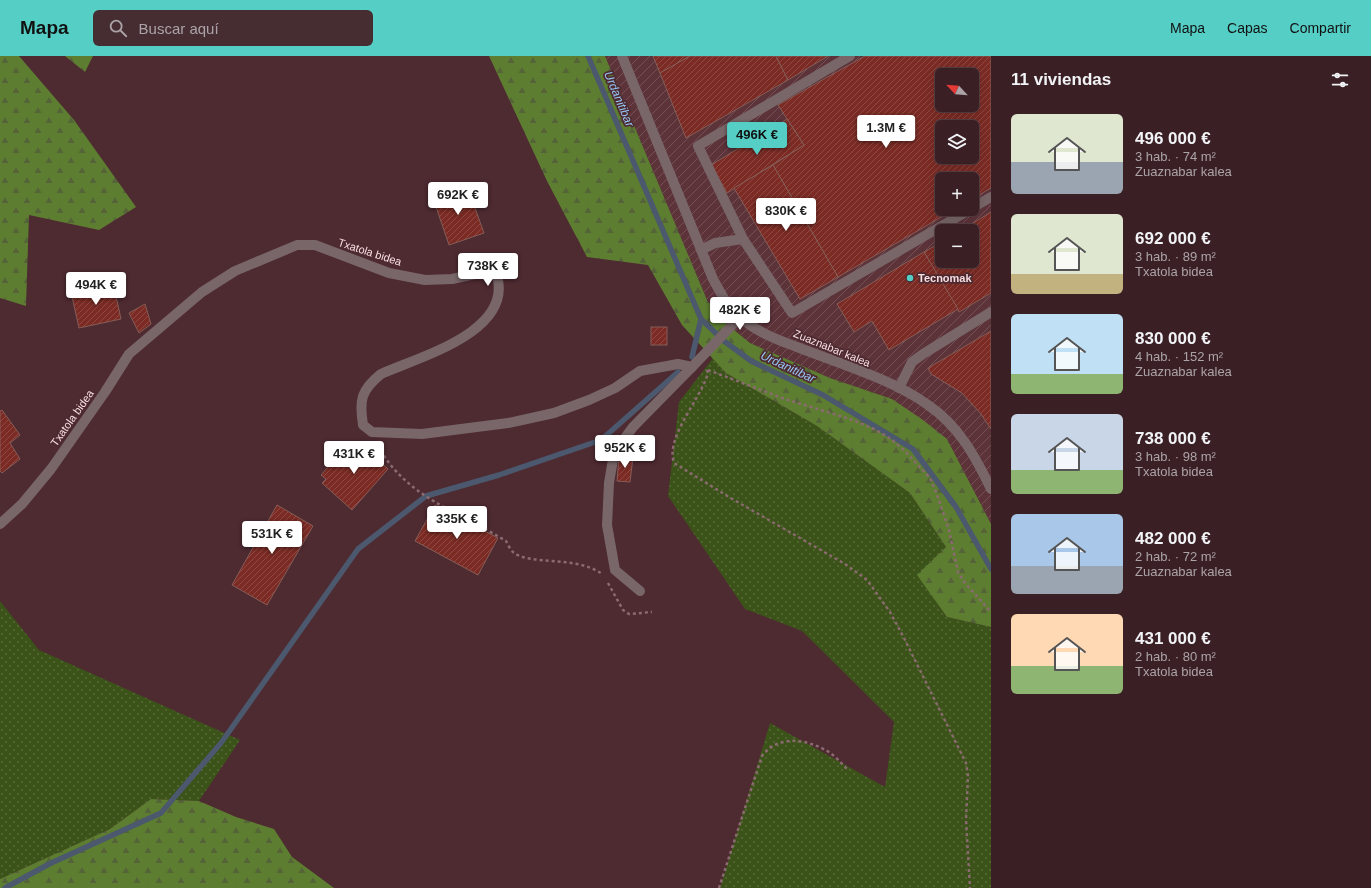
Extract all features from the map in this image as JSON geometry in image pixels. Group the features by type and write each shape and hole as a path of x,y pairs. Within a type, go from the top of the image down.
{"street":[{"name":"Zuaznabar kalea","path":"622,56 701,250 720,292 740,317 768,336 899,388 929,405 954,427 975,455 991,489"},
{"path":"850,56 698,146 743,239 792,313 960,216"},
{"path":"979,205 991,197"},
{"path":"701,250 715,243 743,239"},
{"name":"Txatola bidea","path":"0,524 22,504 51,469 105,392 129,354 202,292 235,271 297,245 315,245 389,273 425,280 452,280 484,272 497,276 500,285 496,304 486,320 464,339 381,374 371,382 361,399 363,425 372,432"},
{"path":"899,388 912,362 991,312"},
{"path":"640,591 615,570 607,524 609,483 614,453 633,427 740,317"},
{"path":"372,432 422,434 508,424 554,413 589,400 614,388 640,371 678,364 692,367"}],"path":[{"path":"692,367 701,366 782,398 850,419 874,429 891,439 905,451 930,478 949,530 958,572 964,583 991,612"},
{"path":"706,369 708,373 705,383 679,430 672,456 674,463 729,497 845,564 866,580 878,594 907,644 966,763 968,776 966,820 970,888"},
{"path":"372,432 384,457 403,480 417,491 485,528 506,542 512,552 520,556 586,565 595,570 604,576 623,610 629,614 652,612"},
{"path":"719,888 762,756 768,747 778,742 795,740 811,744 830,753 847,769"}],"shaded area":[{"path":"605,56 991,56 991,524 947,439 892,399 830,378 750,343 723,321 707,300"}],"green space":[{"path":"0,56 19,56 74,120 136,207 99,230 29,215 26,306 0,298"},
{"path":"65,56 93,56 85,72"},
{"path":"489,56 605,56 707,300 723,321 750,343 830,378 892,399 923,420 947,439 991,524 991,627 947,617 917,575 946,547 910,493 817,426 726,373 682,325 648,265 587,257 547,181"},
{"path":"713,358 726,373 817,426 910,493 946,547 918,575 947,617 991,627 991,888 720,888 770,723 885,787 894,722 802,631 745,609 668,496 679,402"},
{"path":"0,601 39,650 240,740 199,801 151,799 110,829 0,879"},
{"path":"151,799 199,801 236,817 274,829 292,857 334,888 0,888 0,879 110,829"}],"building":[{"path":"653,56 690,56 660,73"},
{"path":"690,56 776,56 788,80 686,138 660,73"},
{"path":"776,56 828,56 788,80"},
{"path":"865,56 991,56 991,188 979,195 979,172 935,172 935,216 943,216 838,277 773,165 804,145 778,105"},
{"path":"787,119 804,145 727,193 711,165"},
{"path":"773,165 838,277 800,299 734,188"},
{"path":"467,186 484,233 449,245 433,198"},
{"path":"991,212 991,293 959,312 924,252 935,246 935,268 979,268 979,224 971,224"},
{"name":"Tecnomak","path":"924,252 958,309 889,350 872,321 854,332 837,304"},
{"path":"113,283 121,319 79,328 71,292"},
{"path":"145,304 151,324 139,333 129,313"},
{"path":"651,327 667,327 667,345 651,345"},
{"path":"991,331 991,429 981,414 962,393 931,374 928,368"},
{"path":"2,410 20,435 10,443 20,459 2,473 0,471 0,411"},
{"path":"357,441 388,469 352,510 322,483 326,479 321,475 336,458 339,461"},
{"path":"619,456 633,457 630,482 617,481"},
{"path":"277,505 313,526 267,605 232,585"},
{"path":"435,505 498,538 478,575 415,541"}],"waterway":[{"name":"Urdanitibar","path":"588,56 701,319 724,341 751,361 823,395 913,449 956,507 991,569"},
{"path":"692,357 701,319"},
{"path":"5,888 49,864 161,813 221,743 358,549 426,496 499,475 601,440 678,372"}],"place":[{"name":"Tecnomak","path":"910,278"}]}
